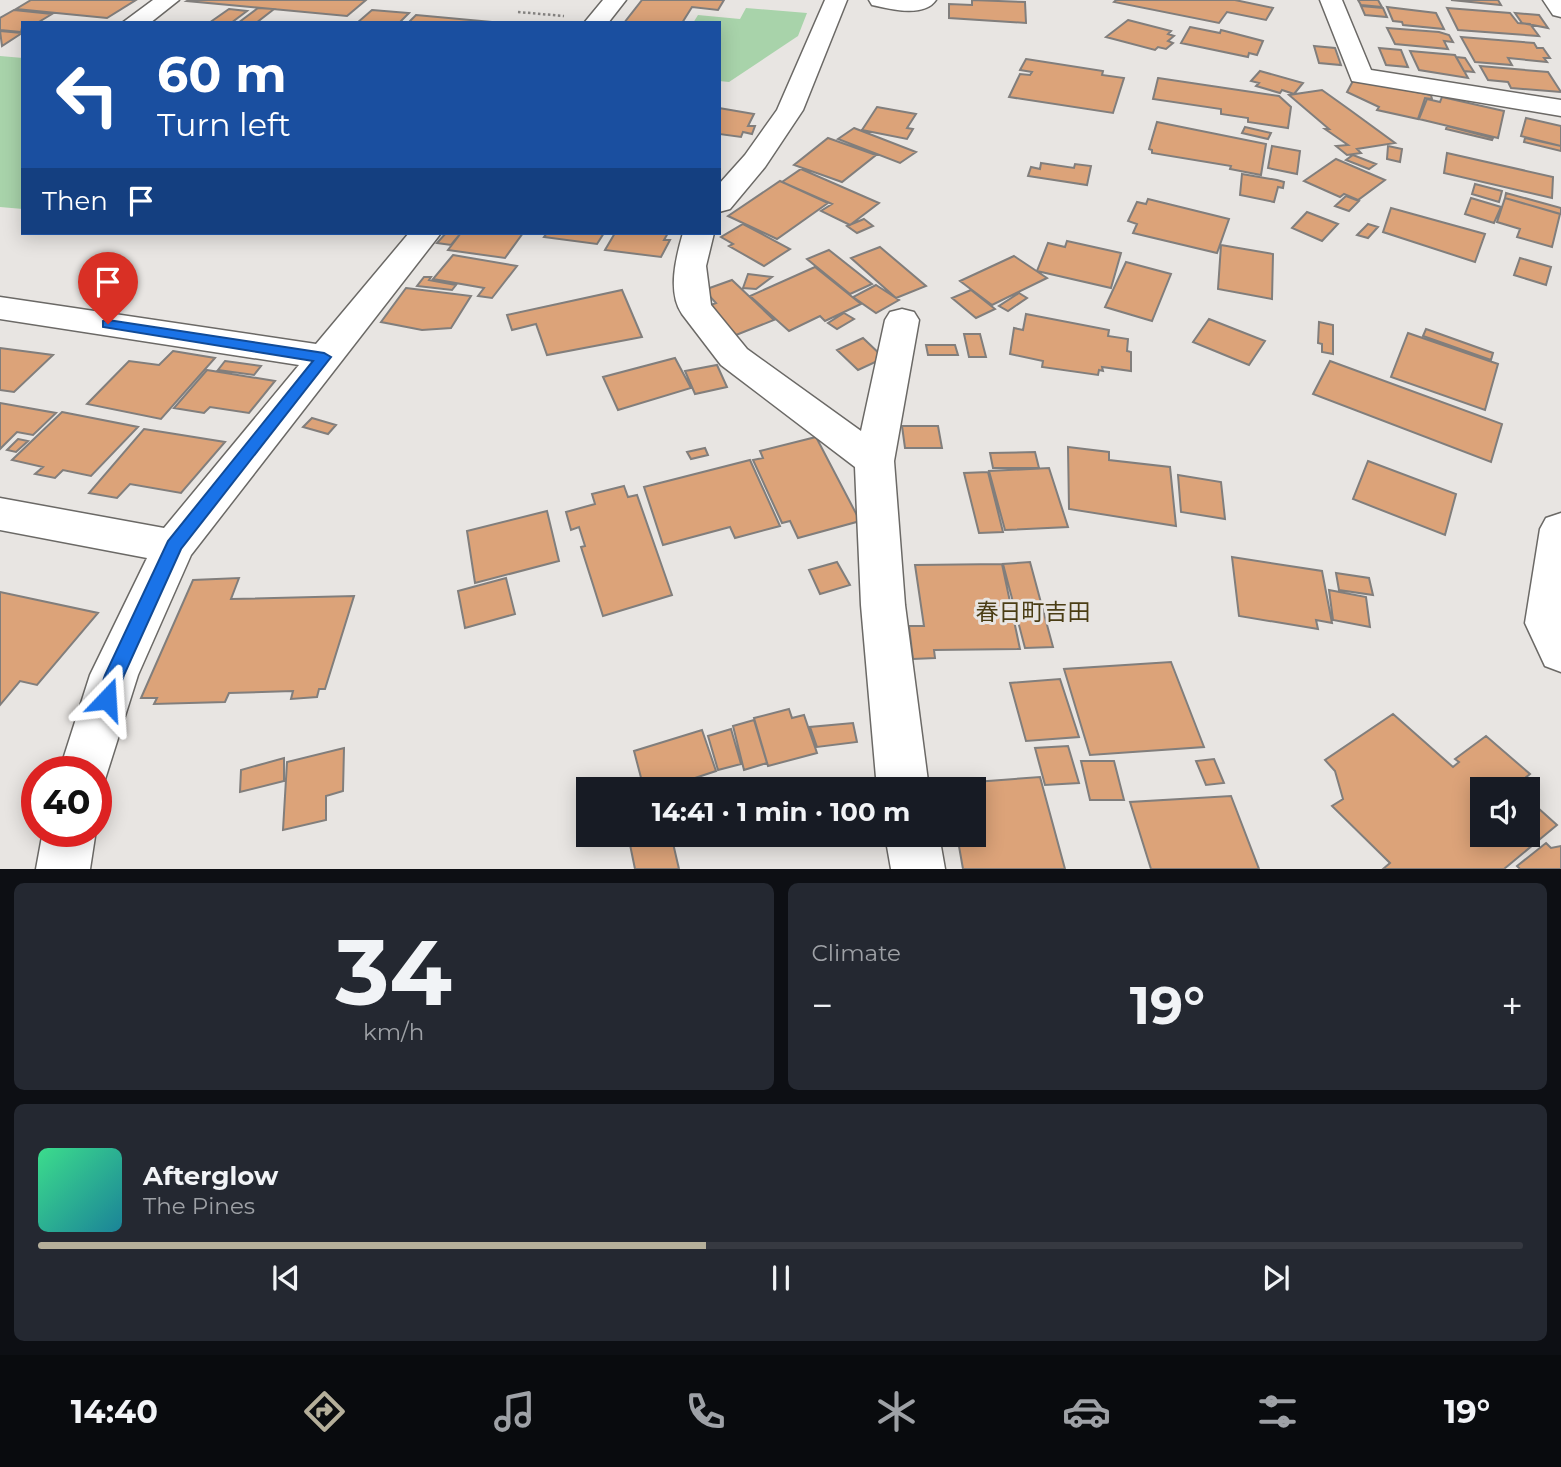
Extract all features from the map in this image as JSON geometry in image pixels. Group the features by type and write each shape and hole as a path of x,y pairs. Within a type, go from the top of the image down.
{"street":[{"path":"137,21 168,0"},
{"path":"598,21 615,0"},
{"path":"721,200 755,161 790,110 835,0"},
{"path":"880,0 919,4 925,0"},
{"path":"1331,0 1361,76 1561,108"},
{"path":"1554,0 1561,10"},
{"path":"89,756 114,675 174,546 423,235"},
{"path":"698,235 690,266 694,307 734,357 874,461"},
{"path":"0,308 324,357"},
{"path":"901,777 883,605 874,461 902,320"},
{"path":"0,514 174,546"},
{"path":"1561,529 1548,623 1561,652"},
{"path":"63,869 67,847"},
{"path":"914,847 918,869"}],"green space":[{"path":"746,8 807,13 798,36 729,82 721,81 721,21 694,21 698,15 740,19"},
{"path":"0,56 21,58 21,209 0,207"}],"building":[{"path":"31,0 136,0 107,18 16,9"},
{"path":"366,0 347,16 187,1"},
{"path":"642,0 724,0 718,10 692,7 683,21 626,21"},
{"path":"972,0 1025,2 1026,23 949,18 949,4 972,5"},
{"path":"1235,0 1273,8 1266,20 1227,12 1219,23 1114,2"},
{"path":"1358,0 1378,0 1382,7 1361,5"},
{"path":"1451,0 1498,0 1501,5"},
{"path":"1361,6 1383,8 1387,17 1365,15"},
{"path":"1387,7 1436,13 1444,29 1403,25 1402,22 1393,21"},
{"path":"258,8 274,9 259,21 241,21"},
{"path":"1447,8 1510,13 1518,23 1530,24 1539,36 1458,30"},
{"path":"229,9 247,11 234,21 212,21"},
{"path":"14,10 52,14 40,21 21,21 21,32 0,30 0,18"},
{"path":"372,10 409,13 401,21 359,21"},
{"path":"1515,13 1539,15 1548,28 1522,23"},
{"path":"416,15 481,21 410,21"},
{"path":"1128,20 1171,31 1168,34 1174,36 1168,41 1173,43 1166,49 1158,47 1155,50 1106,37"},
{"path":"1190,27 1220,33 1221,30 1263,41 1257,55 1249,53 1248,57 1181,43"},
{"path":"1387,28 1439,32 1449,35 1453,42 1444,41 1448,49 1395,44"},
{"path":"0,31 21,33 21,34 2,46"},
{"path":"1461,37 1534,43 1537,48 1543,48 1550,58 1544,58 1547,62 1508,58 1512,65 1475,62"},
{"path":"1314,46 1335,48 1341,65 1319,63"},
{"path":"1379,48 1401,50 1408,67 1386,65"},
{"path":"1410,51 1455,55 1468,78 1419,70"},
{"path":"1456,57 1465,58 1474,72 1464,71"},
{"path":"1026,59 1103,71 1102,75 1124,78 1113,113 1009,97 1020,74 1030,75 1032,72 1020,70"},
{"path":"1480,66 1548,72 1561,92 1511,88 1508,82 1488,80"},
{"path":"1260,71 1303,83 1294,94 1282,90 1280,93 1256,86 1259,83 1251,81"},
{"path":"1158,78 1279,96 1291,107 1288,128 1248,122 1248,118 1221,114 1221,109 1153,99"},
{"path":"1354,79 1431,95 1432,99 1425,98 1418,119 1377,110 1379,107 1347,92"},
{"path":"1322,90 1395,143 1357,149 1361,153 1347,155 1336,146 1348,145 1325,129 1329,129 1289,95"},
{"path":"1442,97 1504,111 1498,138 1419,119 1427,99 1440,102"},
{"path":"877,107 916,114 907,128 913,129 907,139 862,130"},
{"path":"721,108 754,114 748,126 755,126 752,134 743,132 741,137 721,134"},
{"path":"1526,118 1561,126 1561,146 1521,136"},
{"path":"1157,122 1266,144 1261,175 1230,169 1231,166 1152,153 1149,149"},
{"path":"1447,126 1493,138 1492,140 1446,129"},
{"path":"1245,127 1271,133 1268,139 1242,133"},
{"path":"854,128 916,152 900,163 838,139"},
{"path":"828,138 876,155 842,182 794,165"},
{"path":"1525,138 1561,146 1561,151 1524,142"},
{"path":"1272,146 1300,151 1297,174 1268,168"},
{"path":"1388,146 1402,149 1400,162 1387,159"},
{"path":"1447,153 1553,177 1552,198 1444,173"},
{"path":"1353,155 1376,164 1369,169 1346,160"},
{"path":"1336,159 1385,180 1358,200 1344,194 1340,197 1304,181"},
{"path":"1041,163 1074,168 1075,164 1091,166 1087,185 1028,176 1031,167 1040,169"},
{"path":"801,169 879,203 850,225 821,211 832,204 782,182"},
{"path":"1242,174 1284,182 1283,188 1278,187 1274,202 1240,195"},
{"path":"780,181 828,203 777,239 728,216"},
{"path":"1475,184 1502,191 1499,202 1472,194"},
{"path":"1506,193 1561,208 1561,214 1505,198"},
{"path":"1346,196 1359,201 1349,211 1335,206"},
{"path":"1471,198 1501,207 1494,223 1465,214"},
{"path":"1505,198 1560,214 1552,247 1517,237 1520,229 1497,222"},
{"path":"1148,199 1229,219 1217,253 1133,233 1137,224 1128,221 1137,202 1146,204"},
{"path":"1391,208 1485,234 1475,262 1383,232"},
{"path":"1307,212 1338,224 1322,241 1292,228"},
{"path":"864,219 873,226 857,233 847,226"},
{"path":"743,224 790,249 764,266 729,246 733,244 721,237"},
{"path":"1368,224 1378,227 1368,238 1357,235"},
{"path":"444,235 459,235 451,245 437,243"},
{"path":"459,235 522,235 505,258 448,250"},
{"path":"546,235 603,235 597,244 544,237"},
{"path":"614,235 667,235 664,240 670,240 661,257 605,250"},
{"path":"1067,241 1121,253 1111,288 1037,271 1048,243 1065,247"},
{"path":"1221,245 1273,254 1272,299 1218,289"},
{"path":"880,247 926,286 896,298 851,258"},
{"path":"829,250 872,284 850,294 807,259"},
{"path":"453,255 517,266 492,298 478,296 484,288 433,279"},
{"path":"1014,256 1047,278 992,305 960,281"},
{"path":"1520,258 1551,267 1546,285 1514,275"},
{"path":"1126,262 1171,274 1152,321 1105,307"},
{"path":"815,267 861,304 825,321 820,316 789,331 750,296"},
{"path":"748,274 772,277 756,289 743,288"},
{"path":"424,277 456,285 452,290 417,286"},
{"path":"732,280 774,320 736,335 708,306 716,303 704,290"},
{"path":"876,285 899,300 876,313 853,297"},
{"path":"406,288 471,296 451,328 422,330 381,322"},
{"path":"622,290 642,337 547,355 536,324 512,330 507,315"},
{"path":"971,290 995,309 976,318 952,298"},
{"path":"1019,293 1027,298 1008,311 999,306"},
{"path":"844,313 854,319 837,329 828,323"},
{"path":"1026,314 1109,330 1108,336 1128,339 1127,351 1131,352 1131,371 1102,367 1103,371 1099,370 1098,375 1042,367 1043,361 1010,354 1014,328 1023,330"},
{"path":"1209,319 1265,341 1249,365 1193,342"},
{"path":"1319,322 1333,325 1333,354 1322,352 1322,344 1318,343"},
{"path":"1426,329 1493,353 1491,360 1423,336"},
{"path":"1408,333 1498,364 1485,410 1391,377"},
{"path":"964,334 980,334 986,357 969,357"},
{"path":"863,338 884,358 858,370 837,350"},
{"path":"926,345 955,345 958,355 928,355"},
{"path":"0,348 53,355 14,392 0,390"},
{"path":"173,351 215,358 161,419 87,404 129,361 159,365"},
{"path":"675,358 691,388 618,410 603,377"},
{"path":"225,361 261,366 254,375 218,370"},
{"path":"1330,361 1502,424 1491,462 1313,394"},
{"path":"717,365 727,387 695,394 685,371"},
{"path":"207,370 275,381 249,413 210,407 204,413 174,408"},
{"path":"0,403 56,413 33,435 17,432 0,449"},
{"path":"62,412 138,427 91,476 63,470 55,478 35,474 43,467 12,460"},
{"path":"312,418 336,425 328,434 303,427"},
{"path":"902,426 938,426 942,448 905,448"},
{"path":"144,429 225,442 181,493 130,484 117,498 89,493"},
{"path":"816,437 860,521 798,538 790,521 782,523 753,460 763,458 760,451"},
{"path":"18,439 28,441 16,452 7,450"},
{"path":"1068,447 1109,452 1109,460 1170,467 1176,526 1069,509"},
{"path":"705,448 708,455 691,459 687,452"},
{"path":"1035,452 1039,468 993,468 990,453"},
{"path":"750,460 780,526 735,538 730,527 663,545 644,487"},
{"path":"1368,461 1456,494 1445,535 1353,499"},
{"path":"1049,468 1068,527 1005,530 989,471"},
{"path":"988,472 1003,532 979,533 964,473"},
{"path":"1178,475 1221,482 1225,519 1181,512"},
{"path":"624,486 628,497 637,495 672,595 603,616 581,547 585,546 579,527 571,530 566,512 595,504 592,494"},
{"path":"547,511 559,561 475,583 467,531"},
{"path":"1232,557 1322,571 1332,623 1316,620 1318,629 1239,616"},
{"path":"837,562 850,585 820,594 809,570"},
{"path":"1030,562 1053,647 1025,648 1003,564"},
{"path":"1002,564 1020,649 934,650 935,658 913,659 909,626 924,626 915,565"},
{"path":"1336,573 1369,578 1373,595 1339,590"},
{"path":"239,578 231,599 354,596 325,689 319,689 317,697 291,699 293,691 229,693 225,702 154,704 157,698 141,698 193,580"},
{"path":"506,578 515,614 465,628 458,591"},
{"path":"1329,590 1366,597 1370,627 1333,620"},
{"path":"0,592 98,613 37,685 20,681 0,705"},
{"path":"1171,662 1204,747 1090,755 1064,669"},
{"path":"1060,679 1079,737 1026,741 1010,683"},
{"path":"789,709 792,718 804,715 817,753 768,766 754,718"},
{"path":"1393,714 1453,767 1459,762 1455,759 1486,736 1530,774 1526,777 1470,777 1470,847 1530,847 1504,869 1383,869 1390,863 1332,806 1343,799 1335,771 1325,760"},
{"path":"754,720 767,763 744,770 733,726"},
{"path":"853,723 857,742 817,747 810,727"},
{"path":"731,729 741,764 718,770 708,736"},
{"path":"702,730 716,771 698,777 641,777 634,751"},
{"path":"1068,746 1079,783 1045,785 1035,748"},
{"path":"344,748 343,791 326,796 326,820 283,830 287,762"},
{"path":"284,758 284,781 240,792 241,770"},
{"path":"1214,759 1224,783 1206,785 1196,761"},
{"path":"1081,761 1114,761 1124,800 1090,800"},
{"path":"1040,777 1065,869 963,869 959,847 986,847 986,781"},
{"path":"1231,796 1259,869 1151,869 1130,802"},
{"path":"1540,810 1557,825 1540,839"},
{"path":"1546,843 1551,848 1561,846 1561,869 1520,869 1517,866"},
{"path":"630,847 674,847 679,869 635,869"}],"district":[{"name":"春日町吉田","path":"1033,612"}],"route":[{"path":"107,699 114,675 174,546 324,357 108,324"}]}
